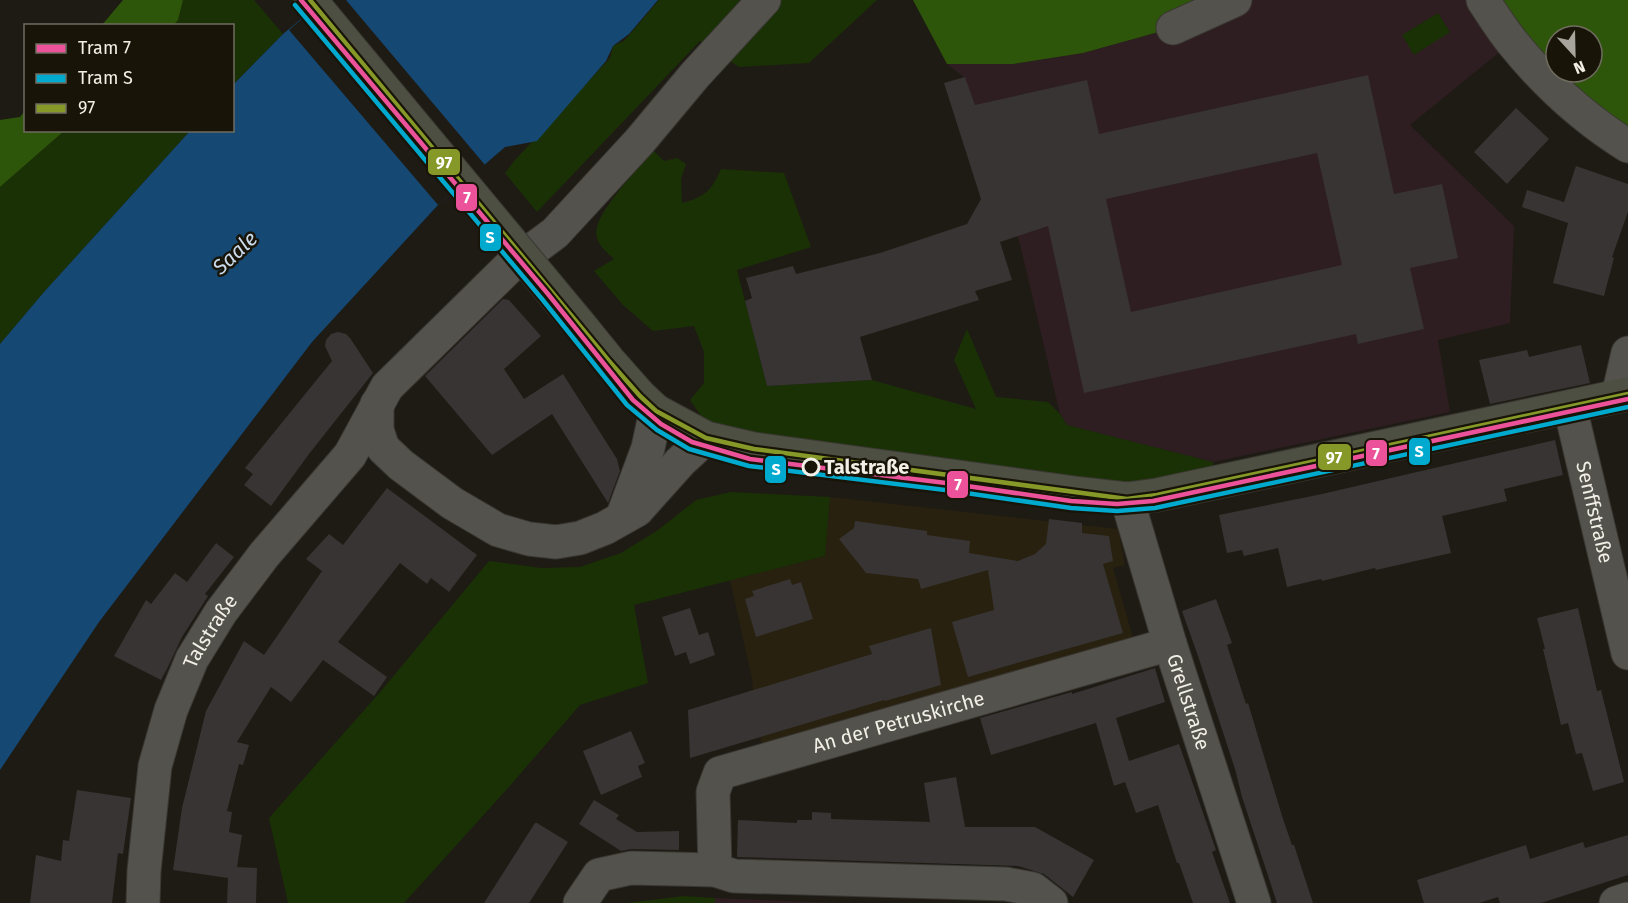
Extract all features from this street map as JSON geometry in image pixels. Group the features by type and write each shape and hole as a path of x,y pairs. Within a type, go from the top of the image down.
{"main road":[{"path":"310,0 609,362 656,411 706,438 779,453 1127,499 1157,495 1623,395"}],"street":[{"name":"Talstraße","path":"143,903 155,766 171,710 192,660 221,612 264,555 350,455 387,387 508,268 555,233 764,0"},
{"path":"1173,28 1235,0"},
{"path":"1483,0 1512,42 1561,96 1628,146"},
{"path":"1623,395 1628,352"},
{"path":"377,404 377,430 383,448 401,465 452,503 498,530 529,539 556,542 580,538 605,528 637,510 680,462 706,438"},
{"name":"Senffstraße","path":"1570,407 1628,653"},
{"path":"621,518 648,448 656,411"},
{"name":"Grellstraße","path":"1127,499 1170,644 1254,903"},
{"name":"An der Petruskirche","path":"715,870 713,792 720,773 1170,644"},
{"path":"580,903 599,875 631,868 715,870 734,876 1006,884 1033,889 1050,903"},
{"path":"1616,903 1628,899"}],"shaded area":[{"path":"1235,0 1483,0 1512,42 1410,125 1514,226 1510,323 1438,340 1450,412 1213,462 1067,425 1060,414 1020,244 987,141 965,78 947,64 1013,64 1083,53 1173,28"},
{"path":"830,497 1118,529 1125,565 1113,568 1133,638 762,744 747,692 753,690 752,679 730,580 825,556"},
{"path":"715,898 838,903 715,903"}],"green space":[{"path":"123,0 183,0 175,24 103,24"},
{"path":"183,0 254,0 283,34 234,84 234,24 175,24"},
{"path":"659,0 877,0 809,63 739,67 700,41 537,212 505,173 610,58 613,46 624,41"},
{"path":"913,0 1235,0 1173,28 1083,53 1013,64 947,64"},
{"path":"1483,0 1628,0 1628,146 1566,84 1604,84 1604,24 1544,24 1544,61"},
{"path":"1438,13 1450,32 1414,55 1402,35"},
{"path":"24,112 24,132 63,132 0,187 0,120 20,117"},
{"path":"63,132 189,132 0,344 0,187"},
{"path":"653,150 664,161 677,158 686,164 681,179 682,203 707,192 721,169 784,173 811,247 737,270 767,386 872,380 976,409 954,360 967,329 996,397 1048,402 1067,425 1213,462 1215,478 1155,489 711,430 690,400 704,383 704,352 694,326 653,331 623,305 594,271 614,259 607,253 597,237 596,232 600,219 621,188"},
{"path":"731,492 830,497 825,556 634,605 648,683 580,705 404,903 288,903 269,818 381,691 489,561 541,568 580,567 621,553 658,530 696,500"},
{"path":"684,896 715,898 715,903 627,903"}],"water":[{"name":"Saale","path":"324,0 658,0 629,34 613,46 606,61 537,141 505,147 438,205 312,342 99,622 0,770 0,344 189,132 234,132 234,84 283,34"}],"pier":[{"path":"324,0 346,0 485,165 438,205 289,30"}],"building":[{"path":"1368,75 1394,194 1442,184 1458,258 1410,268 1424,329 1358,344 1356,334 1084,393 1048,226 1000,242 1012,280 975,291 979,300 860,337 872,380 767,386 745,301 752,298 746,278 793,266 796,274 880,253 967,224 981,199 944,83 965,77 975,105 1087,80 1099,134","holes":["1317,153 1342,265 1131,312 1106,199"]},
{"path":"1516,108 1549,139 1507,184 1474,152"},
{"path":"1576,166 1628,184 1628,212 1612,257 1614,258 1604,296 1553,283 1568,223 1522,207 1527,190 1564,202"},
{"path":"503,299 509,300 541,336 504,369 524,399 563,374 617,459 620,471 608,503 552,414 492,455 425,376"},
{"path":"338,332 350,338 373,373 271,506 244,485 253,474 245,468 332,361 325,346 326,340 331,334"},
{"path":"1581,345 1590,383 1490,404 1479,360 1527,350 1529,357"},
{"path":"1555,440 1563,475 1504,489 1507,501 1442,516 1451,553 1287,587 1278,548 1244,556 1242,550 1227,553 1219,515 1322,494"},
{"path":"387,488 477,555 449,592 431,578 427,584 400,563 338,642 387,677 374,696 323,660 291,702 271,687 237,742 249,745 243,765 239,764 227,811 232,812 229,832 242,835 237,867 257,868 256,903 227,903 228,878 173,870 182,808 206,711 244,641 264,655 322,571 306,559 329,534 343,545"},
{"path":"1049,519 1082,523 1082,533 1109,536 1113,561 1103,564 1123,633 968,677 952,622 994,610 988,570 921,589 918,579 866,573 839,539 854,528 855,521 927,531 927,535 970,541 969,553 1018,561 1035,554 1046,544"},
{"path":"216,543 234,557 205,594 208,596 182,637 161,680 114,656 146,600 151,604 175,573 187,582"},
{"path":"790,579 792,585 801,582 813,619 756,637 745,599 754,596 752,591"},
{"path":"1216,599 1232,643 1227,645 1246,704 1248,703 1282,816 1313,903 1277,903 1182,611"},
{"path":"690,608 699,635 708,632 715,655 690,664 686,652 675,656 662,617"},
{"path":"1578,608 1597,691 1601,690 1624,782 1593,791 1582,753 1576,754 1568,723 1561,725 1537,618"},
{"path":"931,628 941,685 690,758 688,710 872,654 869,646"},
{"path":"1155,668 1165,702 1116,718 1129,761 1179,744 1216,850 1212,852 1230,903 1193,903 1158,805 1136,813 1125,782 1114,786 1096,723 991,755 980,718 1072,692 1072,694"},
{"path":"631,731 645,763 638,766 642,777 601,795 583,751"},
{"path":"956,777 965,827 1035,827 1094,860 1073,897 1044,874 1018,866 737,857 738,820 797,823 797,820 812,820 812,812 831,813 831,819 930,822 924,783"},
{"path":"77,790 131,798 123,854 118,853 112,903 30,903 36,855 61,861 63,840 69,841"},
{"path":"594,800 619,815 616,819 637,832 679,831 679,850 631,849 621,851 579,824"},
{"path":"535,823 568,842 529,903 484,903"},
{"path":"1628,835 1628,875 1541,903 1500,903 1498,897 1479,903 1424,903 1417,880 1526,845 1530,859 1583,842 1585,848"}],"tram line":[{"name":"7","path":"301,0 548,294 633,400 661,424 692,442 750,459 1071,501 1117,504 1153,501 1628,399"},
{"name":"S","path":"295,5 542,299 627,405 657,430 689,449 749,466 1071,508 1117,511 1155,508 1628,407"}],"transit line":[{"name":"97","path":"310,0 640,396 656,411 706,438 754,449 1127,499 1157,495 1628,394"}],"place":[{"name":"Talstraße","path":"811,467"}]}
